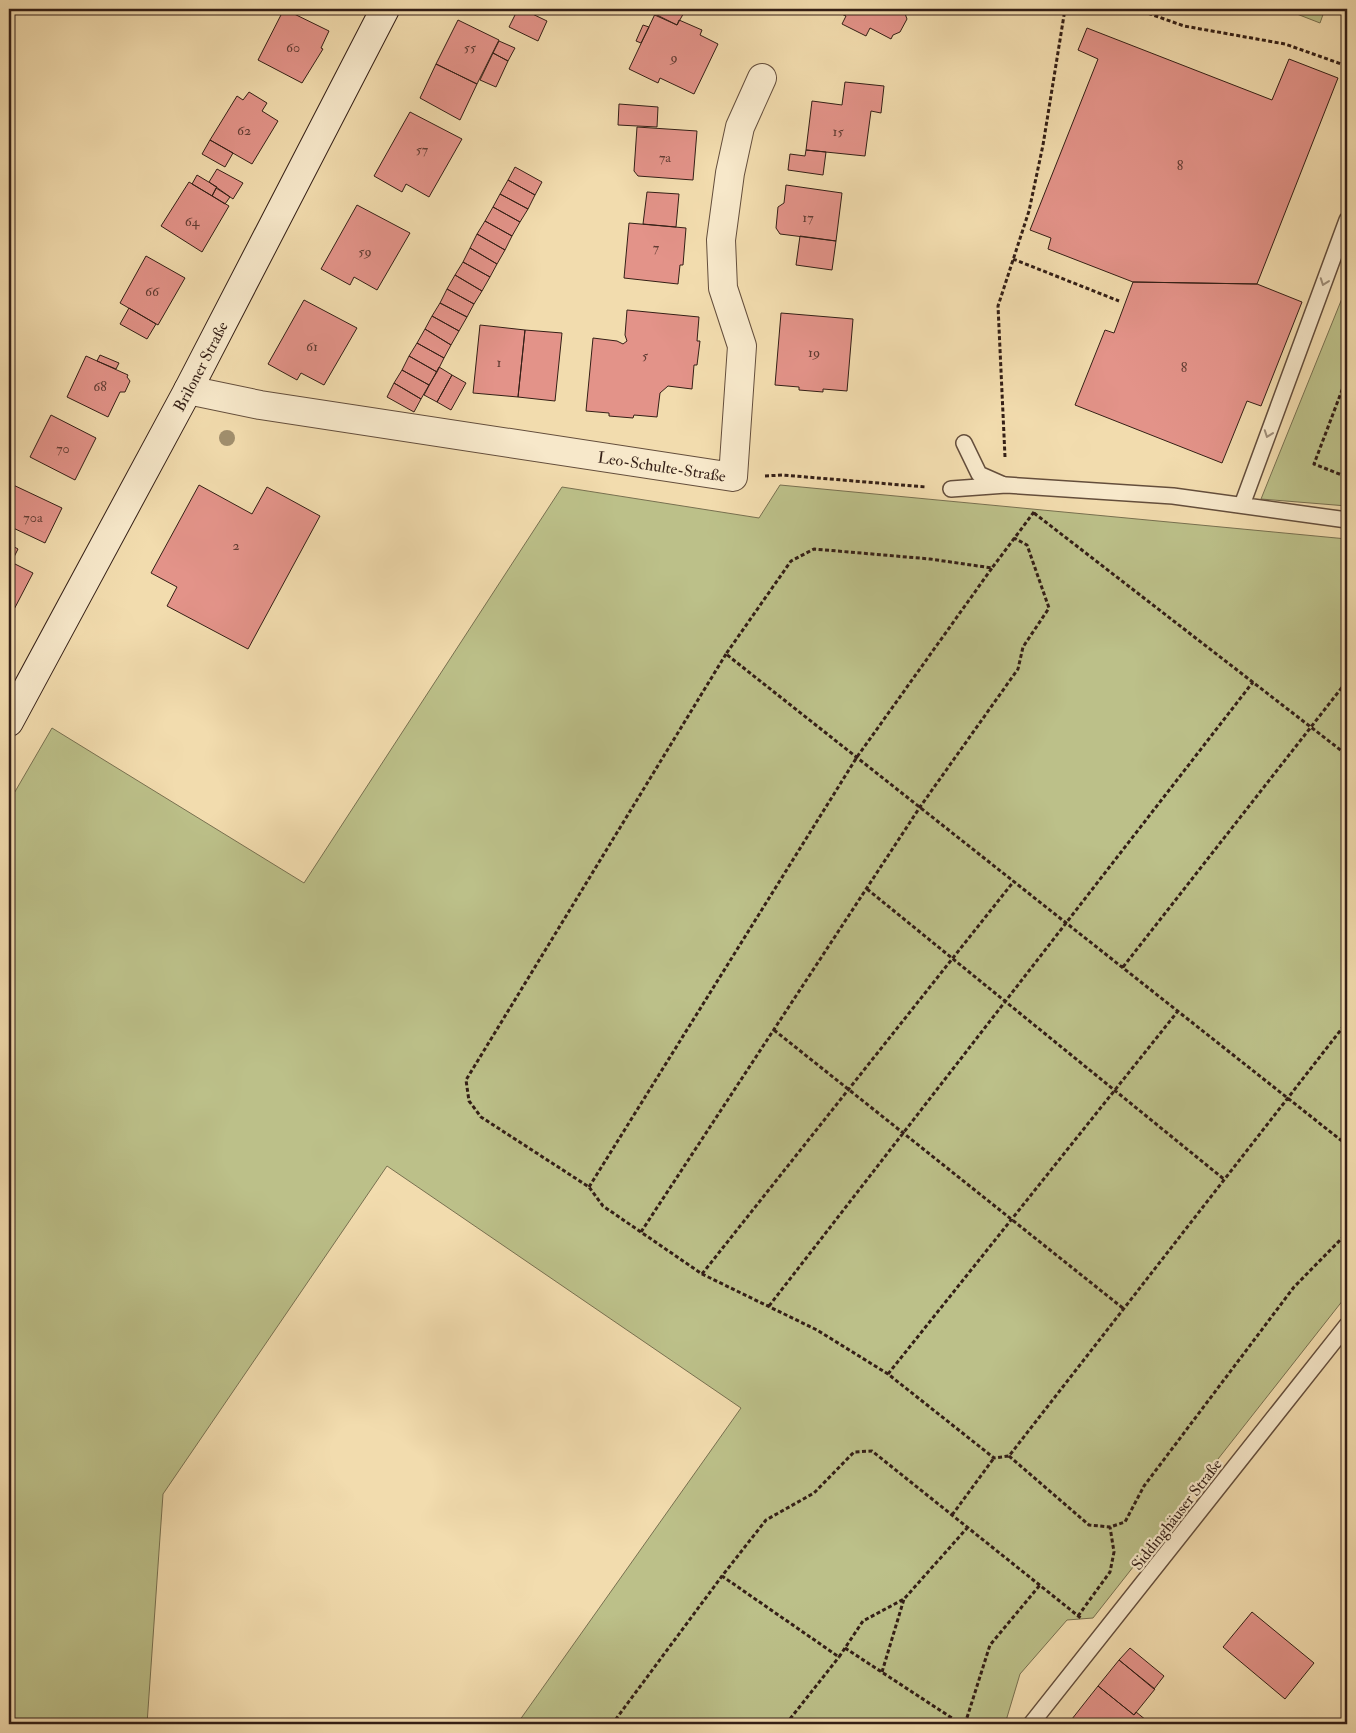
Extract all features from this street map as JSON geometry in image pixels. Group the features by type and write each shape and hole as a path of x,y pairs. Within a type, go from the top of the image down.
{"street":[{"name":"Briloner Straße","path":"9,722 188,390 385,9"},
{"name":"Leo-Schulte-Straße","path":"188,390 260,404 733,477 742,346 724,288 721,240 730,172 740,127 762,78"}],"lane":[{"path":"1242,505 1347,220"},
{"path":"964,443 980,474 1006,485"},
{"path":"951,489 1006,485 1173,496 1347,520"},
{"name":"Siddinghäuser Straße","path":"1031,1724 1347,1325"}],"path":[{"path":"1006,485 998,306 1029,211 1043,145 1065,9"},
{"path":"1136,9 1184,26 1285,44 1347,66"},
{"path":"1014,259 1119,301"},
{"path":"1347,377 1314,464 1347,477"},
{"path":"733,477 782,476 951,489"},
{"path":"589,1187 857,757 1033,513 1044,488"},
{"path":"1033,513 1347,755"},
{"path":"641,1232 920,807 1018,669 1023,647 1049,608 1027,545 1014,538"},
{"path":"992,568 930,559 814,549 791,562 726,654 466,1080 469,1101 481,1117 589,1187 603,1206 702,1274 817,1330 888,1374 994,1458 1009,1456 1289,1099 1347,1022"},
{"path":"726,654 1347,1144"},
{"path":"1122,967 1347,681"},
{"path":"768,1306 1253,682"},
{"path":"702,1274 1014,881"},
{"path":"867,888 1225,1180"},
{"path":"888,1374 1178,1011"},
{"path":"774,1030 1124,1308"},
{"path":"1009,1456 1089,1525 1110,1527 1124,1522 1144,1486 1294,1287 1347,1233"},
{"path":"614,1724 722,1576 766,1520 814,1493 854,1452 872,1451 1102,1635"},
{"path":"952,1515 994,1458"},
{"path":"786,1724 863,1622 904,1599 968,1527"},
{"path":"1078,1616 1110,1572 1114,1552 1110,1527"},
{"path":"722,1576 838,1657"},
{"path":"965,1724 990,1645 1040,1584"},
{"path":"882,1672 904,1599"},
{"path":"845,1648 961,1724"}],"green space":[{"path":"1284,9 1325,9 1320,23"},
{"path":"1347,286 1347,506 1261,499"},
{"path":"780,485 1347,539 1347,1295 1093,1618 1067,1620 1020,1674 1005,1724 517,1724 741,1408 387,1166 163,1494 147,1724 9,1724 9,802 52,728 304,883 562,487 759,518"}],"building":[{"path":"284,9 329,31 321,48 323,49 302,83 258,60"},
{"path":"518,9 522,9 547,21 538,41 509,27"},
{"path":"650,9 686,9 677,25 648,12"},
{"path":"830,9 906,9 904,11 907,19 900,32 893,35 891,39 870,28 866,36 842,24 846,16"},
{"path":"655,14 677,25 679,20 702,30 700,35 718,44 694,94 660,78 658,83 629,69"},
{"path":"458,20 499,40 477,84 436,64"},
{"path":"643,25 649,27 641,43 636,41"},
{"path":"1087,28 1272,100 1289,59 1338,78 1257,284 1133,282 1048,249 1051,238 1030,230 1098,59 1078,50"},
{"path":"499,41 515,48 508,61 493,53"},
{"path":"493,53 508,61 496,87 480,80"},
{"path":"436,64 477,84 460,120 420,98"},
{"path":"845,82 884,86 881,113 871,111 865,156 806,150 812,101 842,105"},
{"path":"249,92 267,103 262,111 278,121 252,164 210,140 237,96 243,100"},
{"path":"619,104 658,107 657,127 618,125"},
{"path":"410,112 462,139 429,197 406,184 402,192 374,176"},
{"path":"637,127 697,131 693,180 638,176 634,171"},
{"path":"210,140 233,153 225,167 202,154"},
{"path":"806,150 826,152 823,175 788,170 790,154 805,156"},
{"path":"515,167 542,182 535,195 508,180"},
{"path":"217,169 243,183 233,199 209,182"},
{"path":"197,175 217,187 212,196 192,184"},
{"path":"508,180 535,195 528,209 500,194"},
{"path":"189,182 229,206 202,252 161,226"},
{"path":"786,185 842,193 836,241 780,234 776,228 778,207 784,203"},
{"path":"216,188 230,197 225,204 212,196"},
{"path":"647,192 679,194 676,227 643,224"},
{"path":"500,194 528,209 520,222 493,207"},
{"path":"357,205 410,233 377,290 354,277 350,285 321,269"},
{"path":"493,207 520,222 512,236 485,221"},
{"path":"485,221 512,236 505,250 477,234"},
{"path":"629,223 686,228 683,265 680,265 678,284 624,278"},
{"path":"477,234 505,250 497,264 470,248"},
{"path":"800,236 836,241 832,270 796,265"},
{"path":"470,248 497,264 490,277 463,262"},
{"path":"146,256 185,278 158,325 120,303"},
{"path":"463,262 490,277 482,291 455,275"},
{"path":"455,275 482,291 474,304 447,289"},
{"path":"1133,282 1257,284 1302,302 1261,406 1247,401 1222,463 1075,405 1105,330 1114,333"},
{"path":"447,289 474,304 467,317 440,303"},
{"path":"304,300 357,328 324,385 301,373 297,380 268,364"},
{"path":"440,303 467,317 459,331 432,316"},
{"path":"129,308 156,324 147,339 120,324"},
{"path":"627,310 699,317 697,341 700,341 697,365 694,365 692,389 668,386 660,393 657,417 634,415 633,418 609,416 609,413 586,411 593,338 617,341 623,344 627,341 625,335"},
{"path":"781,313 853,319 847,391 799,390 799,387 775,385"},
{"path":"432,316 459,331 451,345 425,329"},
{"path":"480,325 525,330 518,397 473,393"},
{"path":"425,329 451,345 444,358 417,343"},
{"path":"525,330 562,333 555,401 518,397"},
{"path":"417,343 444,358 437,372 409,356"},
{"path":"100,355 119,363 116,369 97,361"},
{"path":"86,356 128,375 127,377 130,381 125,392 120,392 108,417 67,397"},
{"path":"409,356 437,372 429,385 402,370"},
{"path":"439,367 452,375 437,402 424,395"},
{"path":"402,370 429,385 421,399 394,383"},
{"path":"452,375 466,383 451,410 437,402"},
{"path":"394,383 421,399 414,412 387,397"},
{"path":"51,415 96,438 75,480 30,457"},
{"path":"9,483 62,508 45,543 9,526"},
{"path":"199,485 252,514 267,487 320,516 248,649 167,606 177,587 151,573"},
{"path":"9,544 18,549 12,561 9,559"},
{"path":"9,561 33,573 9,619"},
{"path":"1252,1612 1314,1663 1285,1699 1223,1647"},
{"path":"1130,1648 1164,1676 1154,1689 1119,1660"},
{"path":"1119,1660 1155,1689 1134,1715 1098,1686"},
{"path":"1098,1686 1134,1715 1136,1712 1151,1724 1068,1724"}]}
